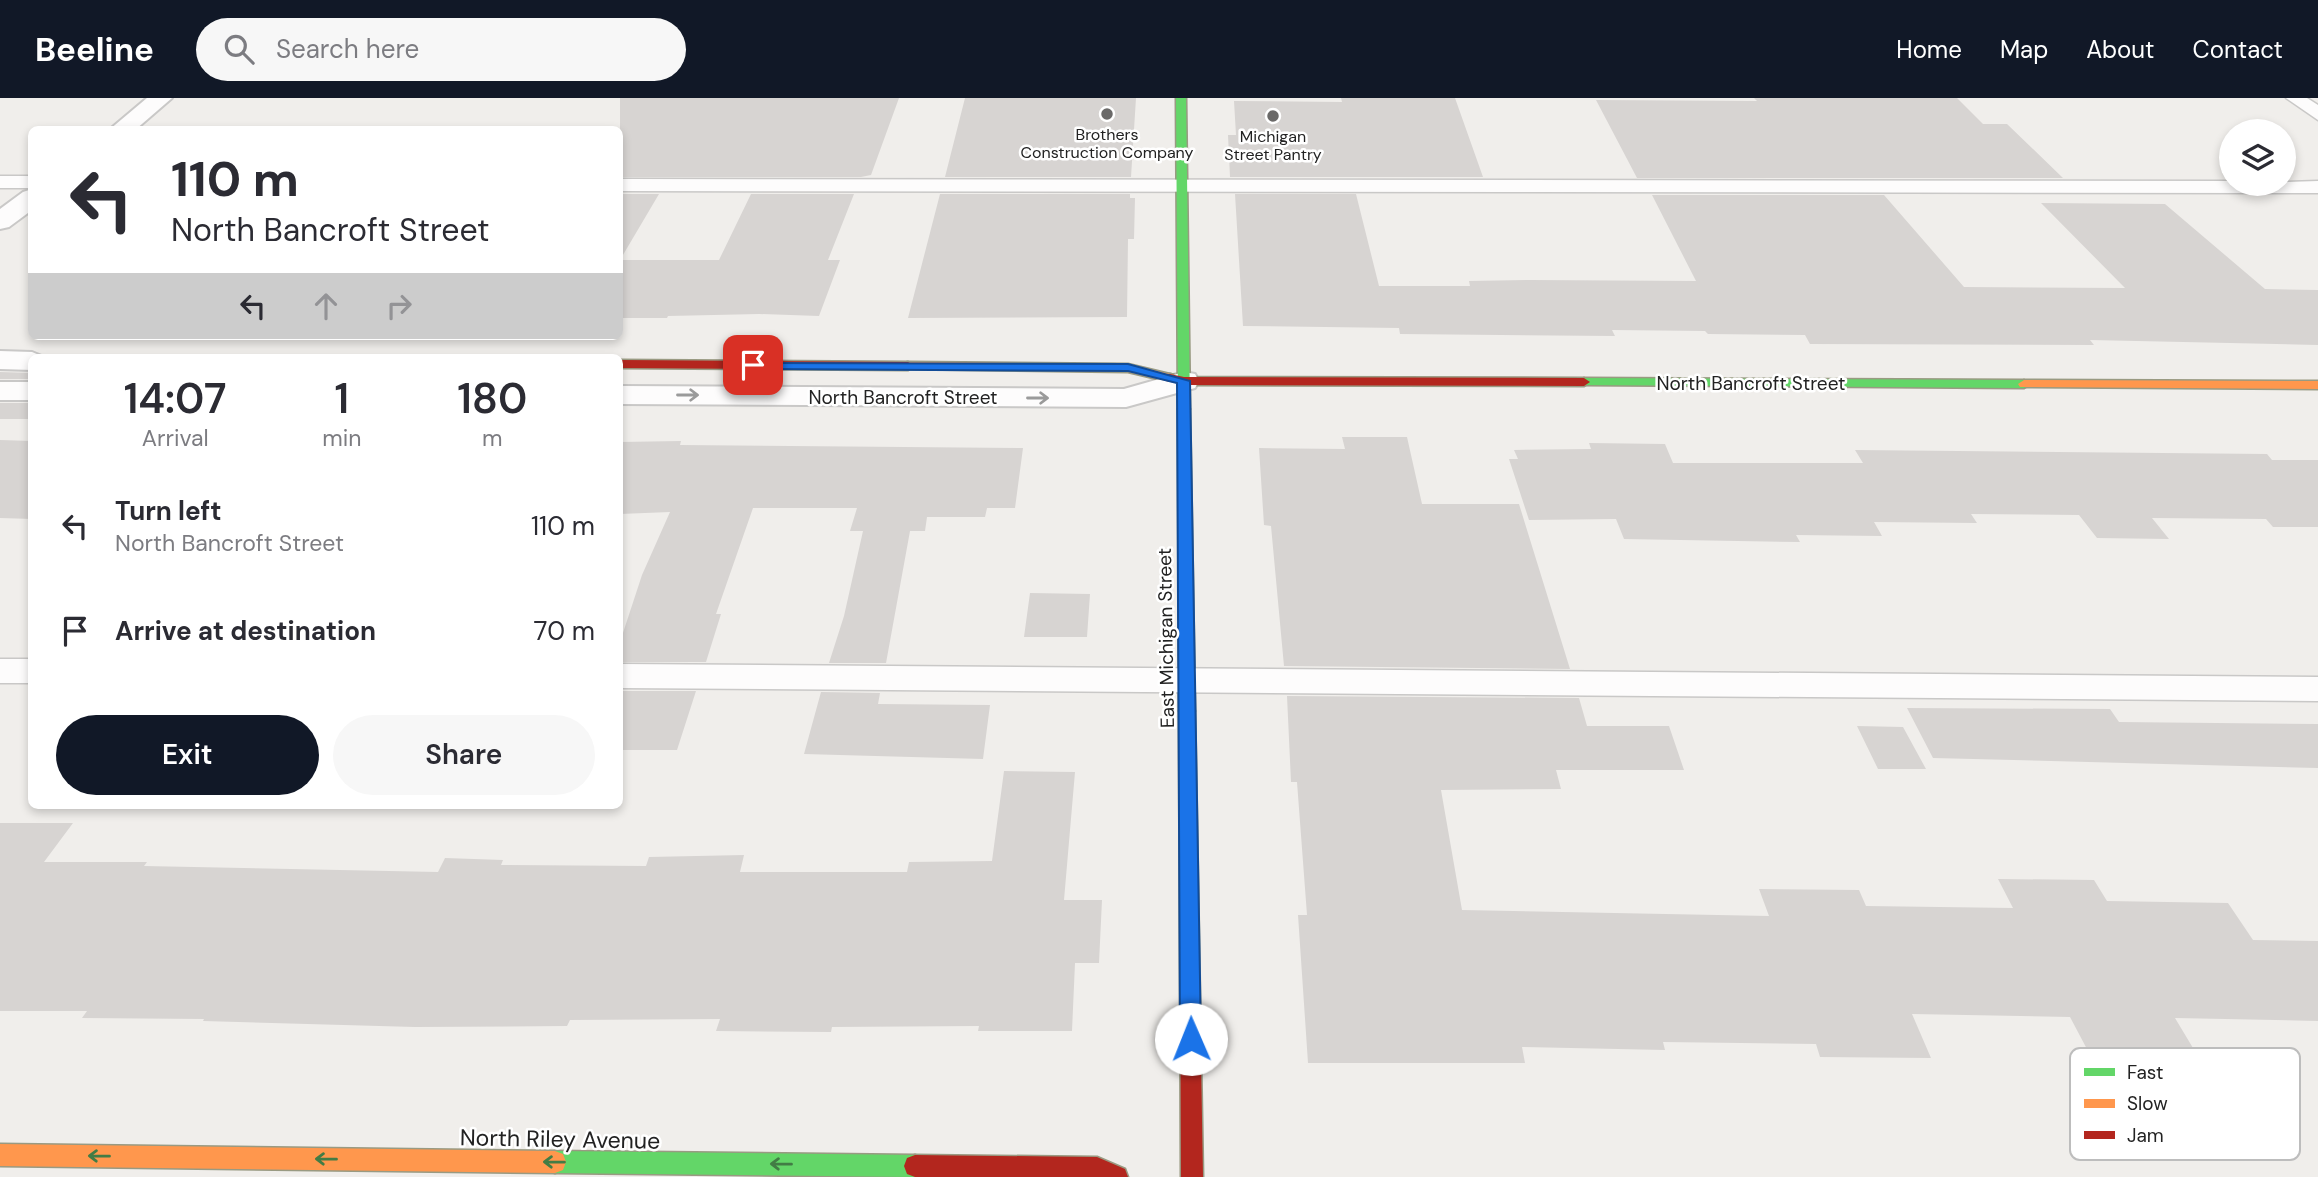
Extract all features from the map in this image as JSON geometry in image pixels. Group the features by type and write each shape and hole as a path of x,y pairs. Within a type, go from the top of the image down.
{"street":[{"path":"125,126 161,98"},
{"name":"East Michigan Street","path":"1181,98 1192,1177"},
{"path":"0,221 28,200"},
{"path":"0,360 28,360"},
{"name":"North Bancroft Street","path":"623,364 1128,368 1184,381 2318,385"},
{"name":"North Bancroft Street","path":"623,395 1126,398 1184,381"},
{"path":"0,391 28,391"},
{"name":"North Riley Avenue","path":"0,1155 1097,1168 1117,1177"}],"lane":[{"path":"2295,98 2318,114"},
{"path":"0,181 28,182"},
{"path":"623,185 1182,188 2318,187"},
{"path":"0,671 28,671"},
{"path":"623,676 2318,689"}],"building":[{"path":"620,98 899,98 871,175 861,177 623,177 623,126 620,126"},
{"path":"965,98 1136,98 1131,177 945,177"},
{"path":"1341,98 1455,98 1483,177 1230,177 1228,135 1236,135 1234,101 1342,102"},
{"path":"1754,98 1957,98 1983,124 2007,124 2063,178 1637,178 1596,100 1757,101"},
{"path":"623,194 659,194 623,255"},
{"path":"751,194 854,194 828,260 840,260 819,316 759,314 623,318 623,260 719,260"},
{"path":"940,194 1130,194 1130,198 1135,198 1134,239 1128,239 1127,317 908,318"},
{"path":"1235,194 1356,194 1379,286 1470,286 1469,281 1530,280 1696,281 1652,195 1884,195 1964,287 2125,288 2041,203 2165,204 2265,289 2318,290 2318,345 2090,340 2094,345 1810,344 1805,335 1708,334 1705,331 1612,330 1615,336 1400,334 1399,328 1243,326"},
{"path":"0,372 28,373 28,379 0,379"},
{"path":"0,403 28,403 28,419 0,419"},
{"path":"1342,437 1407,437 1422,504 1519,504 1570,669 1284,666 1271,526 1264,525 1259,448 1345,449"},
{"path":"0,440 28,441 28,519 0,518"},
{"path":"681,441 680,445 1023,448 1015,508 987,508 985,517 927,517 925,531 910,531 886,663 829,663 844,616 863,531 850,531 857,508 753,508 716,614 721,614 706,662 623,662 623,633 642,575 670,512 623,514 623,442"},
{"path":"1589,443 1665,444 1673,463 1863,463 1855,450 2267,454 2272,460 2318,460 2318,527 2273,527 2266,519 2152,518 2169,539 2097,538 2079,515 1971,514 1977,523 1874,522 1882,536 1796,535 1800,542 1624,539 1616,519 1529,520 1509,459 1518,459 1514,450 1591,449"},
{"path":"1030,593 1090,594 1087,637 1024,637"},
{"path":"623,691 696,691 677,750 623,750"},
{"path":"821,692 880,693 878,704 990,705 983,759 804,754"},
{"path":"1287,696 1579,698 1587,726 1669,726 1684,770 1556,770 1561,789 1441,790 1462,910 1769,916 1759,889 1859,890 1866,906 2013,908 1998,879 2094,880 2107,901 2228,903 2253,940 2318,941 2318,1021 2175,1018 2193,1048 2086,1048 2070,1017 1912,1014 1931,1058 1820,1057 1816,1044 1663,1042 1665,1050 1522,1047 1525,1063 1308,1063 1298,915 1307,915 1297,782 1291,782"},
{"path":"1907,708 2110,709 2119,722 2318,724 2318,768 1933,758"},
{"path":"1857,726 1903,727 1926,769 1878,769"},
{"path":"1004,771 1075,772 1064,900 1102,900 1099,963 1075,963 1072,1031 978,1031 979,1026 832,1027 831,1032 716,1031 720,1019 570,1020 567,1026 415,1027 203,1021 204,1019 82,1018 87,1011 0,1011 0,823 73,823 44,862 147,862 144,866 438,872 445,858 503,860 501,865 646,866 649,857 744,855 740,872 907,872 909,862 992,861"}],"traffic: fast":[{"path":"1181,98 1184,409"},
{"path":"1584,382 2024,384"},
{"path":"555,1162 915,1166"}],"traffic: slow":[{"path":"908,366 1128,368 1170,378"},
{"path":"2024,384 2318,385"},
{"path":"1184,409 1187,711"},
{"path":"0,1155 555,1162"}],"traffic: jam":[{"path":"623,364 908,366"},
{"path":"1170,378 1184,381 1584,382"},
{"path":"1187,711 1192,1177"},
{"path":"915,1166 1097,1168 1117,1177"}],"place":[{"name":"Brothers Construction Company","path":"1107,114"},
{"name":"Michigan Street Pantry","path":"1273,116"}],"route":[{"path":"753,365 1128,368 1184,381 1191,1039"}]}
